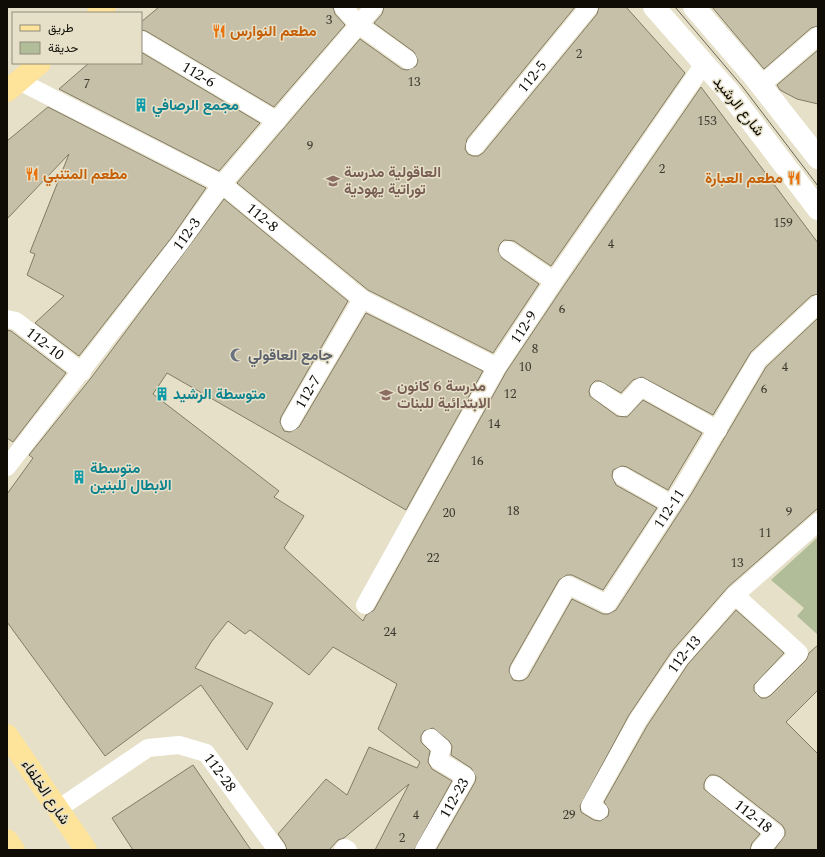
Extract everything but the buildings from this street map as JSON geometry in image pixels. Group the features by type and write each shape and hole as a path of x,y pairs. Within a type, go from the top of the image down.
{"main road":[{"path":"13,86 39,64"},
{"name":"شارع الخلفاء","path":"7,735 86,850"},
{"path":"7,840 14,850"}],"street":[{"name":"شارع الرشيد","path":"654,7 728,91 818,209"},
{"name":"شارع الرشيد","path":"694,7 760,85 810,134 818,158"}],"lane":[{"path":"343,7 359,25 408,60"},
{"name":"112-3","path":"7,468 180,243 222,184 374,7"},
{"name":"112-5","path":"475,146 589,7"},
{"path":"760,85 818,36"},
{"name":"112-6","path":"142,41 277,121"},
{"name":"112-9","path":"365,605 497,368 554,281 704,64"},
{"name":"112-8","path":"13,86 222,184 362,299 497,368"},
{"path":"508,250 554,281"},
{"name":"112-7","path":"290,422 362,299"},
{"name":"112-11","path":"518,671 568,585 607,604 718,430 758,360 818,304"},
{"name":"112-10","path":"7,319 16,321 82,372"},
{"path":"599,391 623,407 641,387 718,430"},
{"path":"622,476 672,504"},
{"name":"112-13","path":"599,811 590,806 638,720 680,658 735,595 818,522"},
{"path":"735,595 799,654 764,688"},
{"name":"112-23","path":"424,850 466,777 438,760 442,748 431,738"},
{"name":"112-28","path":"58,809 148,748 179,744 206,753 277,850"},
{"name":"112-18","path":"714,785 775,833 760,850"},
{"path":"342,850 345,848 348,850"}],"green space":[{"path":"818,537 818,635 797,616 804,608 771,580"}],"tram line":[{"path":"675,7 742,86 818,186"}],"place":[{"name":"مطعم النوارس","path":"219,31"},
{"name":"مجمع الرصافي","path":"141,105"},
{"name":"مطعم المتنبي","path":"32,174"},
{"name":"مطعم العبارة","path":"794,178"},
{"name":"العاقولية مدرسة توراتية يهودية","path":"333,181"},
{"name":"جامع العاقولي","path":"237,355"},
{"name":"متوسطة الرشيد","path":"162,394"},
{"name":"مدرسة 6 كانون الابتدائية للبنات","path":"386,395"},
{"name":"متوسطة الابطال للبنين","path":"79,477"}]}
